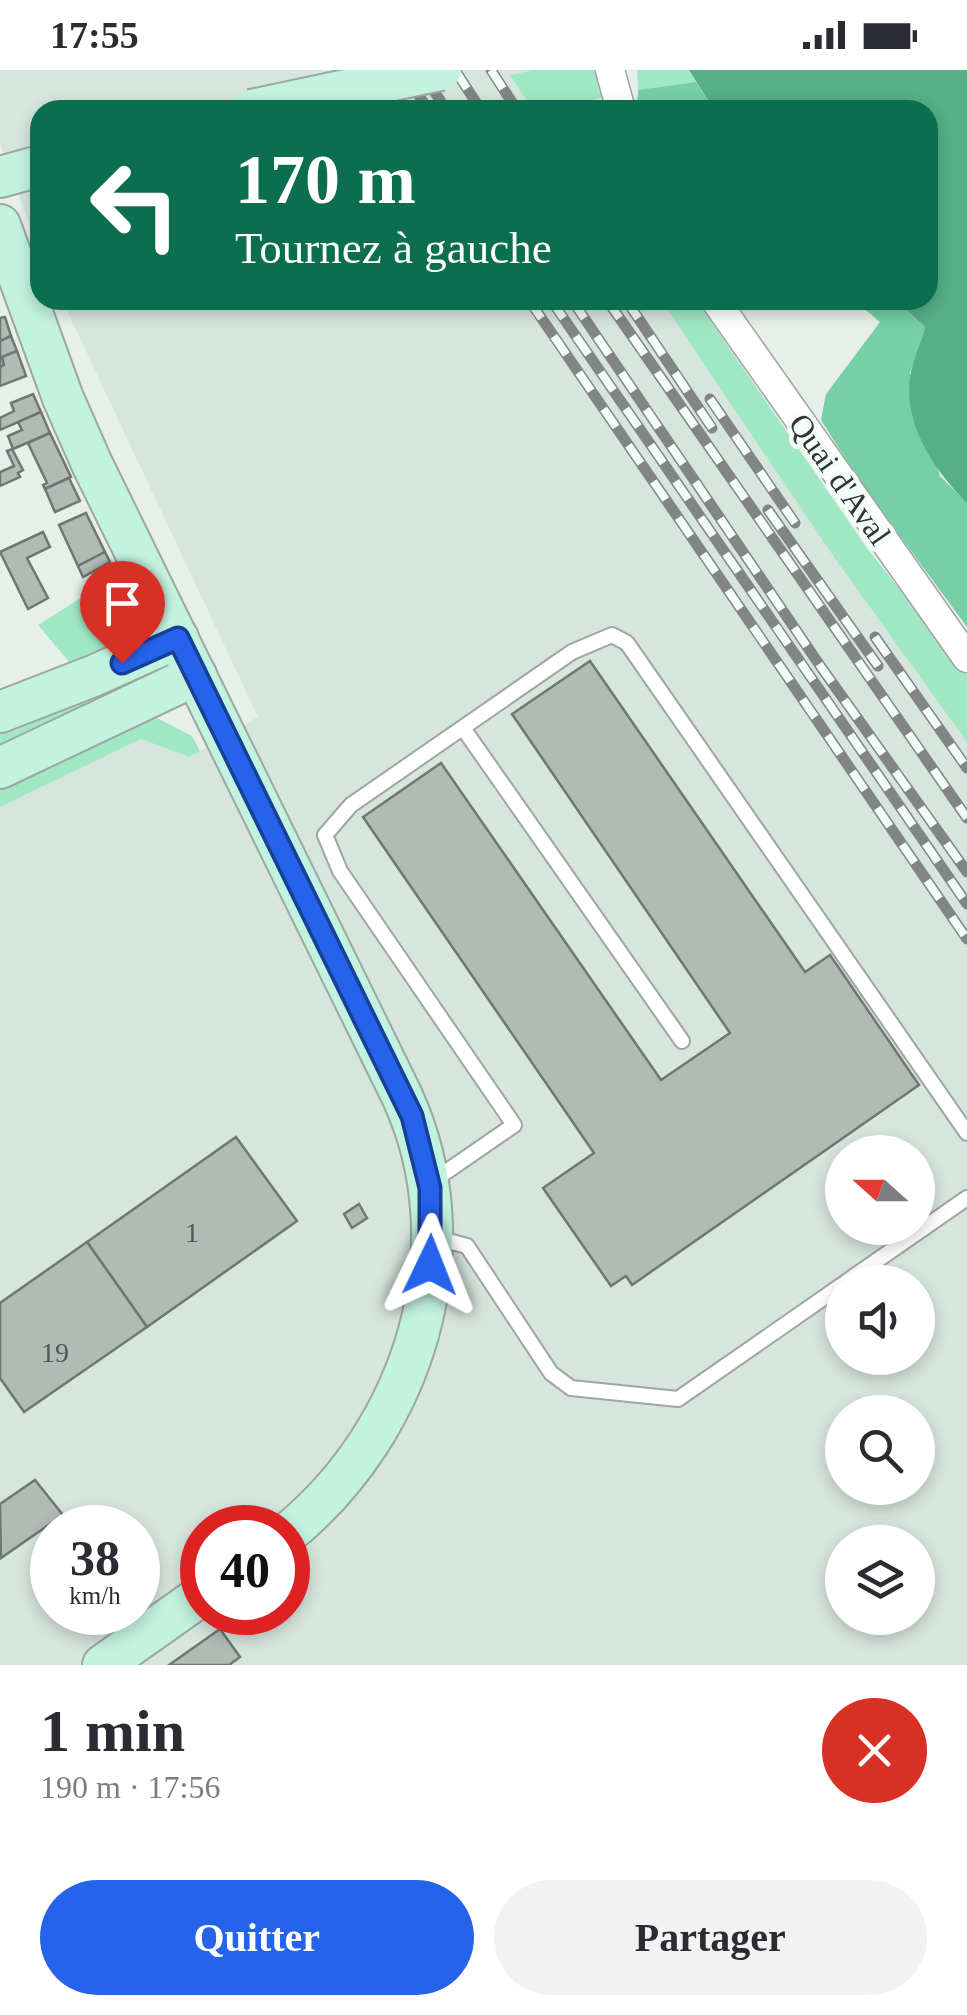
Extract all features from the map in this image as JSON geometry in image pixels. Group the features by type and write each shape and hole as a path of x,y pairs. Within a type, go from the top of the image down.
{"street":[{"path":"298,100 441,70"},
{"path":"610,70 618,100"},
{"path":"0,178 30,169"},
{"path":"0,224 30,305"},
{"path":"32,310 71,416 412,1116 429,1184 430,1250 417,1342 400,1390 384,1421 334,1490 310,1512"},
{"name":"Quai d'Aval","path":"721,310 967,658"},
{"path":"0,712 178,638"},
{"path":"0,768 196,674"},
{"path":"103,1665 180,1611"}],"lane":[{"path":"429,1184 514,1125 340,871 325,834 351,805 572,652 612,636 627,643 967,1134"},
{"path":"463,728 682,1041"},
{"path":"871,1265 967,1198"},
{"path":"430,1250 468,1246 551,1373 571,1388 678,1399 825,1297"}],"shaded area":[{"path":"0,70 536,70 557,100 30,100 30,226 0,143"},
{"path":"534,70 600,70 607,96 595,100 526,100 510,75"},
{"path":"637,70 689,70 696,82 638,90"},
{"path":"689,70 967,70 967,503 943,476 923,444 909,391 912,366 925,327 907,310 938,310 938,100 708,100"},
{"path":"696,82 708,100 638,100 638,90"},
{"path":"67,310 703,310 967,693 967,1665 0,1665 0,807 141,739 189,757 258,717"},
{"path":"668,310 703,310 866,547 967,674 967,742 836,560"},
{"path":"866,310 907,310 925,327 910,373 940,476 967,503 967,627 859,480 821,420 826,394 880,322"},
{"path":"117,575 137,606 109,649 76,670 38,625"},
{"path":"112,689 118,692 0,754 0,731"},
{"path":"155,717 192,736 200,751 189,757 141,739 0,807 0,789 139,721"}],"building":[{"path":"5,317 11,336 0,341 0,318"},
{"path":"11,336 17,351 2,357 4,365 0,367 0,341"},
{"path":"17,351 26,376 0,386 2,357"},
{"path":"33,394 41,412 0,430 0,418 14,411 11,403"},
{"path":"41,412 50,433 13,449 8,436 22,430 18,422"},
{"path":"50,433 71,477 45,489 43,485 47,483 28,443"},
{"path":"12,449 23,470 18,473 20,477 0,486 0,472 14,466 7,451"},
{"path":"69,478 80,501 55,512 45,489"},
{"path":"86,513 105,552 78,566 59,525"},
{"path":"43,532 50,547 27,558 48,598 28,609 0,552"},
{"path":"105,552 110,562 83,577 78,566"},
{"path":"590,661 805,972 830,955 919,1085 847,1135 825,1135 825,1151 632,1285 626,1276 611,1286 543,1188 594,1153 363,817 441,763 661,1080 730,1033 512,714"},
{"path":"236,1137 297,1221 147,1327 87,1242"},
{"path":"359,1204 367,1218 352,1228 344,1214"},
{"path":"87,1242 147,1327 24,1412 0,1378 0,1303"},
{"path":"35,1480 55,1505 30,1505 30,1538 1,1558 0,1504"},
{"path":"212,1635 224,1635 240,1657 229,1665 169,1665"}],"railway":[{"path":"380,70 399,100"},
{"path":"403,70 422,100"},
{"path":"421,70 440,100"},
{"path":"455,70 474,100"},
{"path":"491,70 510,100"},
{"path":"536,310 967,939"},
{"path":"558,310 967,904"},
{"path":"579,310 821,667 967,872"},
{"path":"614,310 967,818"},
{"path":"633,310 712,428"},
{"path":"710,399 795,523"},
{"path":"768,510 878,666"},
{"path":"875,637 967,768"}],"route":[{"path":"122,663 178,638 412,1116 430,1188 430,1265"}]}
